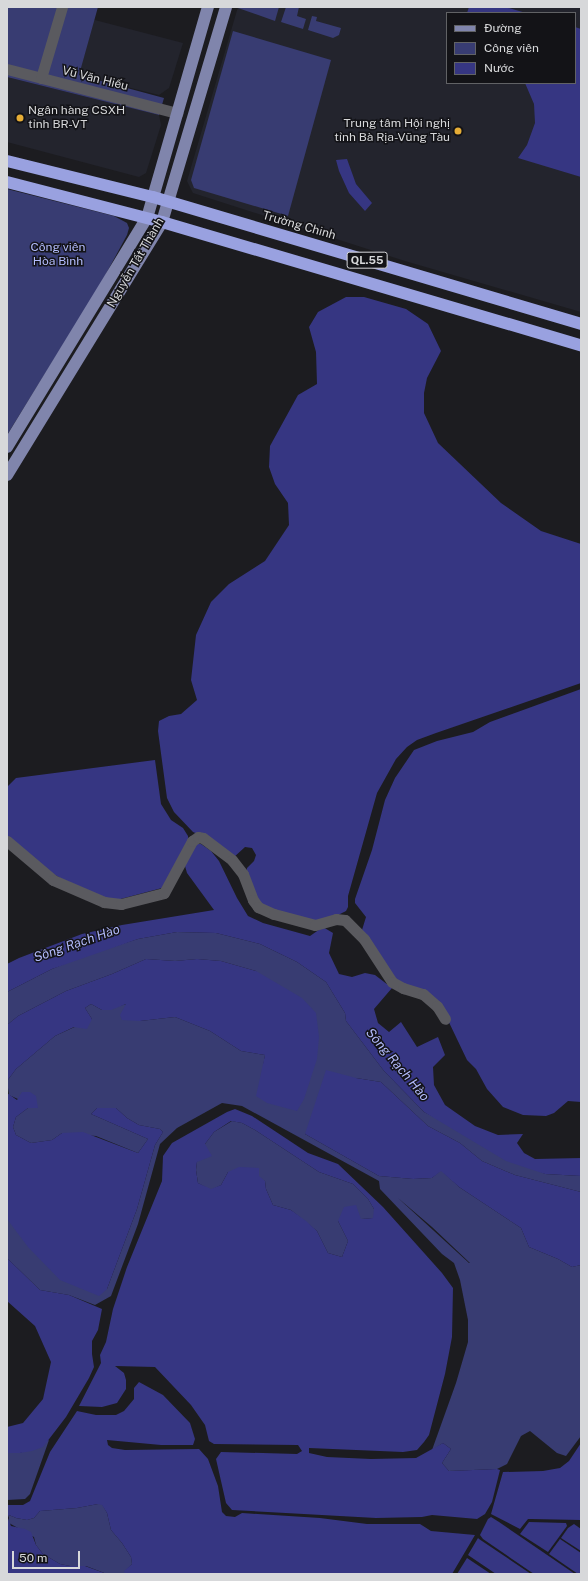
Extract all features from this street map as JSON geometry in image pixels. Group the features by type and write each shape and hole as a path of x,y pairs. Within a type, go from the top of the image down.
{"highway":[{"name":"Trường Chinh","path":"7,161 153,197 581,324"},
{"name":"QL.55","path":"7,182 162,222 581,345"},
{"path":"387,287 393,267"}],"main road":[{"path":"207,10 225,12"},
{"name":"Nguyễn Tất Thành","path":"7,447 147,218 207,10"},
{"name":"Nguyễn Tất Thành","path":"7,475 162,222 225,12"}],"street":[{"path":"41,78 62,7"},
{"name":"Vũ Văn Hiếu","path":"7,69 177,113"},
{"path":"7,841 53,880 104,902 121,904 164,893 192,841 198,837 203,838 232,860 243,874 253,900 258,907 274,914 315,925 336,919 345,920 364,939 392,982 427,997 437,1006 445,1019"}],"shaded area":[{"path":"238,7 581,7 581,312 405,261 193,193 187,181"},
{"path":"91,19 183,43 169,88 159,95 79,75"},
{"path":"7,77 159,115 161,125 146,173 139,177 7,142"}],"green space":[{"path":"7,7 98,7 79,75 164,98 159,115 7,77"},
{"path":"279,7 275,21 238,8"},
{"path":"286,7 299,7 297,16 306,19 303,29 281,22"},
{"path":"312,16 317,17 316,21 341,28 339,35 333,38 308,30"},
{"path":"233,31 331,60 288,216 194,188 191,180"},
{"name":"Công viên Hòa Bình","path":"7,189 114,216 127,223 129,228 127,235 100,285 7,435"},
{"path":"177,932 216,933 260,944 297,962 326,982 345,1013 346,1021 384,1071 424,1112 545,1174 581,1176 581,1192 515,1175 482,1161 460,1143 428,1126 381,1082 356,1078 305,1134 379,1176 413,1179 432,1178 441,1170 459,1187 521,1228 529,1247 558,1259 572,1267 581,1265 581,1436 566,1456 557,1453 530,1431 521,1436 507,1464 497,1469 449,1471 442,1463 451,1449 443,1443 432,1450 456,1383 468,1342 468,1320 460,1280 454,1263 442,1254 380,1189 379,1181 242,1106 222,1103 177,1128 160,1144 138,1224 111,1296 95,1305 69,1295 40,1290 7,1258 7,1219 107,1289 137,1209 155,1145 163,1132 160,1129 139,1125 127,1118 116,1108 97,1108 91,1114 148,1139 138,1153 96,1136 62,1133 52,1140 31,1143 16,1135 13,1127 16,1117 28,1108 38,1108 9,1095 7,1081 16,1069 55,1036 92,1019 85,1008 91,1004 102,1010 127,1004 140,1021 175,1017 210,1031 241,1051 265,1055 263,1067 297,1111 256,971 221,961 197,959 175,961 146,959 112,974 66,991 18,1016 7,1025 7,992 52,969 84,956 138,939","holes":["398,1198 432,1227 470,1263"]},
{"path":"232,1121 242,1123 255,1130 319,1172 353,1184 368,1199 374,1209 374,1218 338,1221 348,1241 342,1257 328,1253 317,1231 291,1210 273,1205 266,1189 265,1181 228,1172 221,1185 211,1190 198,1183 196,1170 197,1162 205,1144 214,1132"},
{"path":"49,1440 30,1494 25,1499 7,1500 7,1453 20,1453"},
{"path":"102,1504 107,1513 111,1530 131,1557 132,1564 125,1571 125,1574 107,1574 86,1566 70,1566 60,1564 43,1554 36,1545 34,1537 9,1523 9,1515 27,1520 34,1518 40,1511 77,1508"}],"water":[{"path":"469,7 505,7 522,12 467,12"},
{"path":"576,27 581,29 581,177 518,158 527,145 535,123 534,104 525,84 576,84"},
{"path":"347,159 356,184 372,203 365,211 349,193 339,171 336,160"},
{"path":"346,297 364,297 406,309 428,324 441,351 427,378 424,393 424,413 438,443 501,503 541,531 581,544 581,683 436,733 417,740 407,747 396,759 377,793 348,896 348,907 346,911 336,916 311,923 261,906 246,874 247,868 254,861 256,855 252,848 245,847 233,858 205,837 193,832 174,812 167,798 158,731 159,721 169,716 181,714 197,700 191,680 196,635 211,602 229,584 265,561 289,525 288,503 275,484 269,467 270,446 298,395 317,384 316,352 309,327 318,312"},
{"path":"581,689 581,1102 568,1101 554,1113 546,1116 523,1115 503,1107 487,1089 476,1069 467,1060 445,1014 396,982 362,930 366,917 355,903 355,899 372,850 385,800 395,778 414,750 437,741 473,732 490,722"},
{"path":"155,760 161,804 171,820 183,828 188,836 188,840 162,888 113,901 62,879 45,869 7,836 7,787 16,778"},
{"name":"Sông Rạch Hào","path":"194,844 201,844 211,851 219,861 237,898 248,916 263,923 310,936 323,927 333,933 329,953 339,974 352,977 365,973 375,975 392,988 374,1009 378,1023 389,1032 401,1022 417,1047 438,1037 445,1055 433,1067 434,1085 445,1105 475,1126 498,1135 523,1134 517,1143 524,1153 535,1159 581,1158 581,1176 545,1174 506,1161 424,1112 384,1071 346,1021 345,1013 326,982 297,962 260,944 216,933 177,932 138,939 52,969 7,992 7,964 19,958 82,934 122,925 214,910 187,873 185,866 187,855"},
{"path":"146,959 175,961 197,959 221,961 256,971 302,998 316,1013 319,1037 317,1059 304,1099 297,1111 267,1103 256,1096 265,1055 241,1051 210,1031 175,1017 140,1021 122,1020 120,1015 126,1004 111,1010 102,1010 91,1004 85,1008 92,1019 87,1029 74,1027 55,1036 16,1069 7,1081 7,1025 18,1016 66,991 112,974"},
{"path":"326,1070 356,1078 381,1082 428,1126 460,1143 482,1161 515,1175 581,1192 581,1265 572,1267 558,1259 529,1247 521,1228 459,1187 441,1171 432,1178 413,1179 379,1176 305,1134"},
{"path":"22,1092 30,1092 36,1096 38,1108 28,1108 16,1117 13,1127 16,1135 31,1143 52,1140 62,1133 83,1132 138,1153 148,1139 91,1114 97,1108 116,1108 127,1118 139,1125 160,1129 163,1132 155,1145 137,1209 107,1289 99,1296 60,1280 28,1247 7,1219 7,1093 17,1100"},
{"path":"235,1109 252,1116 308,1153 338,1164 383,1207 442,1273 453,1288 452,1337 445,1374 429,1435 424,1442 417,1450 403,1452 309,1448 309,1453 327,1457 371,1459 416,1458 443,1443 451,1449 442,1463 449,1471 500,1470 492,1502 485,1514 477,1519 432,1515 422,1517 376,1518 232,1510 226,1503 216,1459 221,1452 297,1454 302,1451 298,1445 214,1444 209,1441 205,1425 191,1405 155,1367 115,1366 124,1373 126,1380 126,1389 117,1403 102,1407 79,1406 101,1363 100,1355 106,1342 113,1309 127,1267 162,1181 163,1156 172,1143","holes":["231,1121 242,1123 319,1172 353,1184 368,1199 374,1209 373,1218 361,1219 356,1205 344,1207 338,1221 348,1241 342,1257 328,1253 317,1231 306,1221 291,1210 273,1205 266,1189 265,1181 259,1176 259,1168 239,1167 228,1172 221,1185 211,1189 198,1183 196,1170 197,1162 212,1156 205,1144 214,1132"]},
{"path":"7,1258 40,1290 69,1295 102,1309 98,1330 92,1341 94,1367 89,1378 66,1417 43,1447 20,1453 7,1453 7,1427 23,1423 43,1399 51,1362 35,1326 7,1301"},
{"path":"139,1382 163,1395 190,1423 195,1439 193,1445 161,1445 107,1440 108,1445 112,1448 125,1450 199,1449 208,1459 218,1486 222,1512 226,1516 235,1517 242,1513 320,1518 367,1524 420,1524 431,1531 475,1535 452,1574 125,1574 124,1571 132,1564 131,1557 111,1530 107,1513 102,1505 98,1504 77,1508 40,1511 34,1518 27,1520 9,1515 8,1518 11,1526 31,1532 36,1545 43,1554 60,1564 85,1566 107,1574 7,1574 7,1505 23,1505 30,1501 50,1452 77,1411 96,1415 116,1415 124,1411 134,1399 134,1388"},
{"path":"581,1443 581,1520 528,1519 520,1529 491,1514 503,1472 543,1471 560,1468 569,1461"},
{"path":"491,1517 575,1574 534,1574 483,1539 480,1535 488,1519"},
{"path":"529,1522 566,1523 567,1526 548,1552 520,1534"},
{"path":"574,1524 581,1529 581,1551 561,1538 568,1528"},
{"path":"478,1538 531,1574 496,1574 468,1555"},
{"path":"560,1539 581,1553 581,1574 578,1574 549,1554"},
{"path":"467,1558 491,1574 457,1574"}],"place":[{"name":"Ngân hàng CSXH tỉnh BR-VT","path":"20,118"},
{"name":"Trung tâm Hội nghị tỉnh Bà Rịa-Vũng Tàu","path":"458,131"}]}
